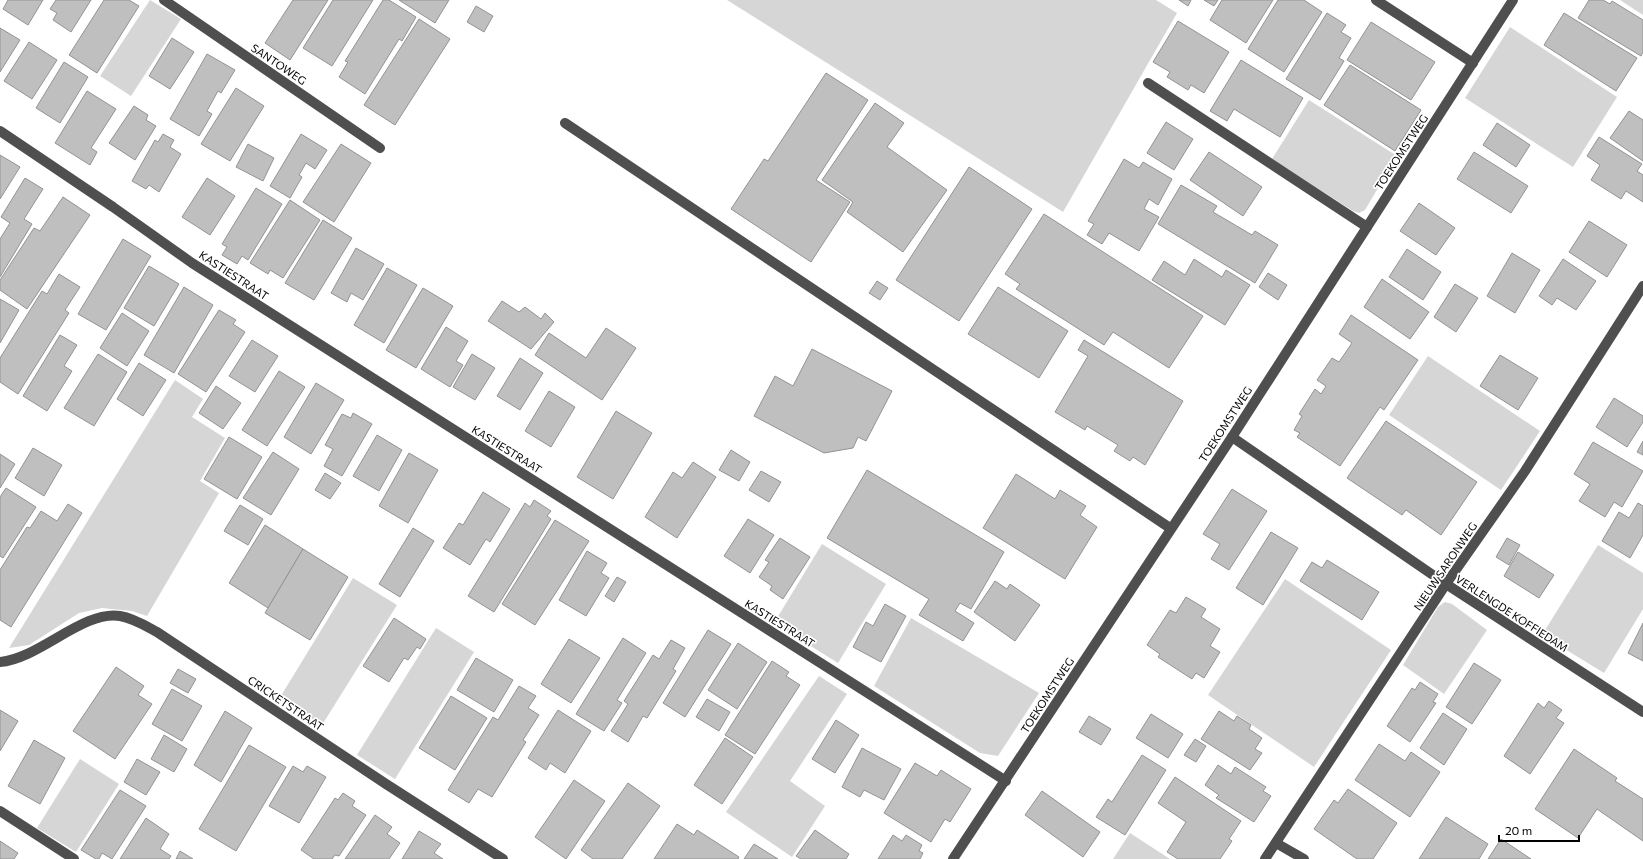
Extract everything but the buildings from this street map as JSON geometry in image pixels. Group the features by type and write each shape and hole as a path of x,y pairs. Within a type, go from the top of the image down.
{"street":[{"name":"SANTOWEG","path":"164,0 380,148"},
{"path":"1376,0 1472,63"},
{"name":"TOEKOMSTWEG","path":"953,859 1006,781 1170,528 1232,437 1513,0"},
{"path":"1148,83 1367,227"},
{"path":"565,124 1170,528"},
{"name":"KASTIESTRAAT","path":"0,131 113,207 192,263 1006,781"},
{"name":"NIEUW SARONWEG","path":"1265,859 1446,584 1525,471 1643,286"},
{"name":"VERLENGDE KOFFIEDAM","path":"1232,437 1446,584 1643,712"},
{"name":"CRICKETSTRAAT","path":"0,662 19,658 79,626 103,617 120,616 139,623 164,636 386,784 503,859"},
{"path":"0,811 74,859"},
{"path":"1276,843 1304,859"}],"shaded area":[{"path":"150,0 181,19 131,96 100,76"},
{"path":"727,0 1156,0 1177,13 1063,212"},
{"path":"1620,0 1643,0 1643,15"},
{"path":"1510,27 1617,97 1573,167 1465,98"},
{"path":"1309,100 1397,156 1365,210 1359,213 1353,211 1272,159"},
{"path":"1428,356 1540,431 1501,490 1389,415"},
{"path":"175,380 203,399 192,417 225,438 200,481 219,493 147,616 132,611 102,608 79,613 29,645 9,648"},
{"path":"822,544 886,584 838,663 774,623"},
{"path":"1598,545 1643,573 1643,609 1604,673 1542,635"},
{"path":"353,578 397,605 322,725 279,699"},
{"path":"1285,579 1391,650 1314,767 1208,695"},
{"path":"1445,602 1452,604 1487,630 1444,694 1403,665 1438,607"},
{"path":"911,618 1039,693 998,756 980,753 874,686"},
{"path":"436,628 474,652 395,779 357,755"},
{"path":"819,676 847,694 790,781 825,806 792,857 726,812"},
{"path":"80,759 119,784 76,852 37,828"},
{"path":"1130,833 1170,859 1113,859"}]}
